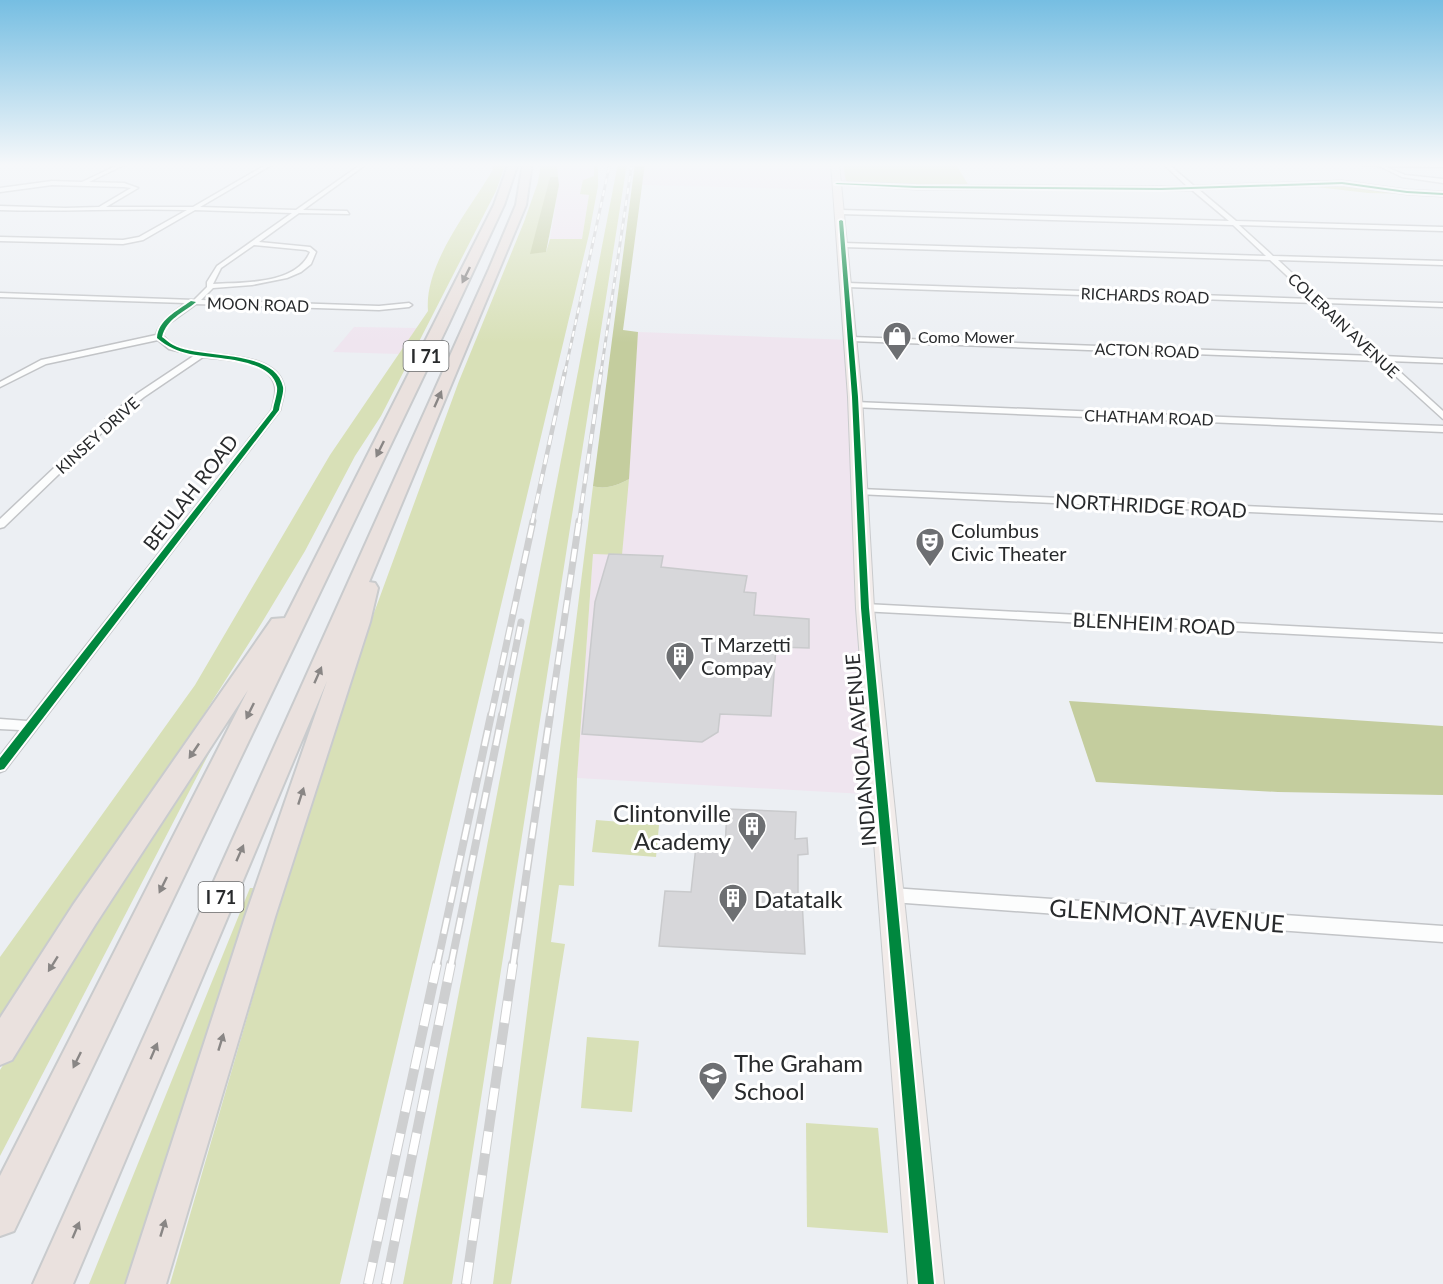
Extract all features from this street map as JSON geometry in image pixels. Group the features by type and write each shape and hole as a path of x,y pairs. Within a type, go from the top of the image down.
{"highway":[{"name":"I 71","path":"0,1217 491,223"},
{"name":"I 71","path":"53,1284 513,223"},
{"path":"146,1284 260,917 359,622 389,510"},
{"path":"0,1048 110,876 333,546"}],"main road":[{"name":"INDIANOLA AVENUE","path":"841,223 851,339 865,608 926,1284"}],"street":[{"path":"0,239 134,241 170,223"},
{"path":"0,385 44,362 159,337 162,327 168,320 194,302 210,286 219,267 280,223"},
{"path":"1234,223 1443,229"},
{"name":"COLERAIN AVENUE","path":"1234,223 1443,416"},
{"path":"210,286 269,281 288,276 305,267 313,258 313,252 308,248 252,243"},
{"path":"843,245 1443,263"},
{"name":"RICHARDS ROAD","path":"847,285 1443,304"},
{"name":"MOON ROAD","path":"0,296 379,308 409,305"},
{"name":"BEULAH ROAD","path":"0,766 276,410 280,387 277,377 269,370 246,360 172,349 163,344 159,337"},
{"name":"ACTON ROAD","path":"851,339 1443,361"},
{"name":"KINSEY DRIVE","path":"0,525 111,419 141,395 202,354"},
{"name":"CHATHAM ROAD","path":"855,405 1443,429"},
{"name":"NORTHRIDGE ROAD","path":"860,492 1443,519"},
{"name":"BLENHEIM ROAD","path":"865,608 1443,638"},
{"path":"0,724 29,726"},
{"name":"GLENMONT AVENUE","path":"892,895 1443,934"}],"shaded area":[{"path":"553,223 585,223 582,239 550,239"},
{"path":"354,327 417,328 399,354 333,352"},
{"path":"638,332 851,340 884,771 864,794 577,778 593,553 622,554"}],"green space":[{"path":"459,223 480,223 381,416 355,456 305,551 199,722 0,1019 0,957 195,685 330,455 428,311 433,275"},
{"path":"524,223 545,223 546,252 550,239 582,239 585,223 591,223 340,1284 170,1284 327,741 459,381"},
{"path":"538,223 552,223 546,252 530,254"},
{"path":"607,223 618,223 452,1284 403,1284"},
{"path":"627,223 637,223 623,330 638,332 629,479 611,486 593,486"},
{"path":"629,479 622,555 593,554 577,778 574,886 559,885 551,942 565,944 511,1284 493,1284 593,486 611,486"},
{"path":"1069,701 1443,726 1443,795 1278,792 1096,782"},
{"path":"212,736 218,736 0,1156 0,1070"},
{"path":"596,820 659,825 656,857 592,852"},
{"path":"250,888 259,888 131,1284 89,1284"},
{"path":"587,1037 639,1041 632,1112 581,1108"},
{"path":"806,1123 878,1128 888,1233 807,1227"}],"building":[{"name":"T Marzetti Compay","path":"609,554 663,556 661,567 747,576 744,592 756,593 754,615 809,619 809,648 776,647 771,716 720,714 718,732 702,742 582,734 595,602"},
{"path":"727,809 796,812 795,839 807,838 808,854 798,855 798,899 802,900 805,954 659,946 665,891 691,892 696,846 725,850"}],"railway":[{"path":"565,372 597,223"},
{"path":"601,372 623,223"},
{"path":"532,523 565,371"},
{"path":"579,523 601,371"},
{"path":"491,716 533,521"},
{"path":"550,716 579,521"},
{"path":"502,716 521,622"},
{"path":"437,965 491,715"},
{"path":"451,965 502,715"},
{"path":"513,965 550,715"},
{"path":"368,1284 437,964"},
{"path":"386,1284 451,964"},
{"path":"466,1284 513,964"}],"cycle path":[{"path":"841,223 855,397 865,608 926,1284"},
{"path":"0,766 276,410 280,387 273,373 257,364 171,347 159,337 162,327 168,320 193,302"}],"place":[{"name":"Como Mower","path":"897,362"},
{"name":"Columbus Civic Theater","path":"930,568"},
{"name":"T Marzetti Compay","path":"680,682"},
{"name":"Clintonville Academy","path":"752,852"},
{"name":"Datatalk","path":"733,924"},
{"name":"The Graham School","path":"713,1102"}]}
